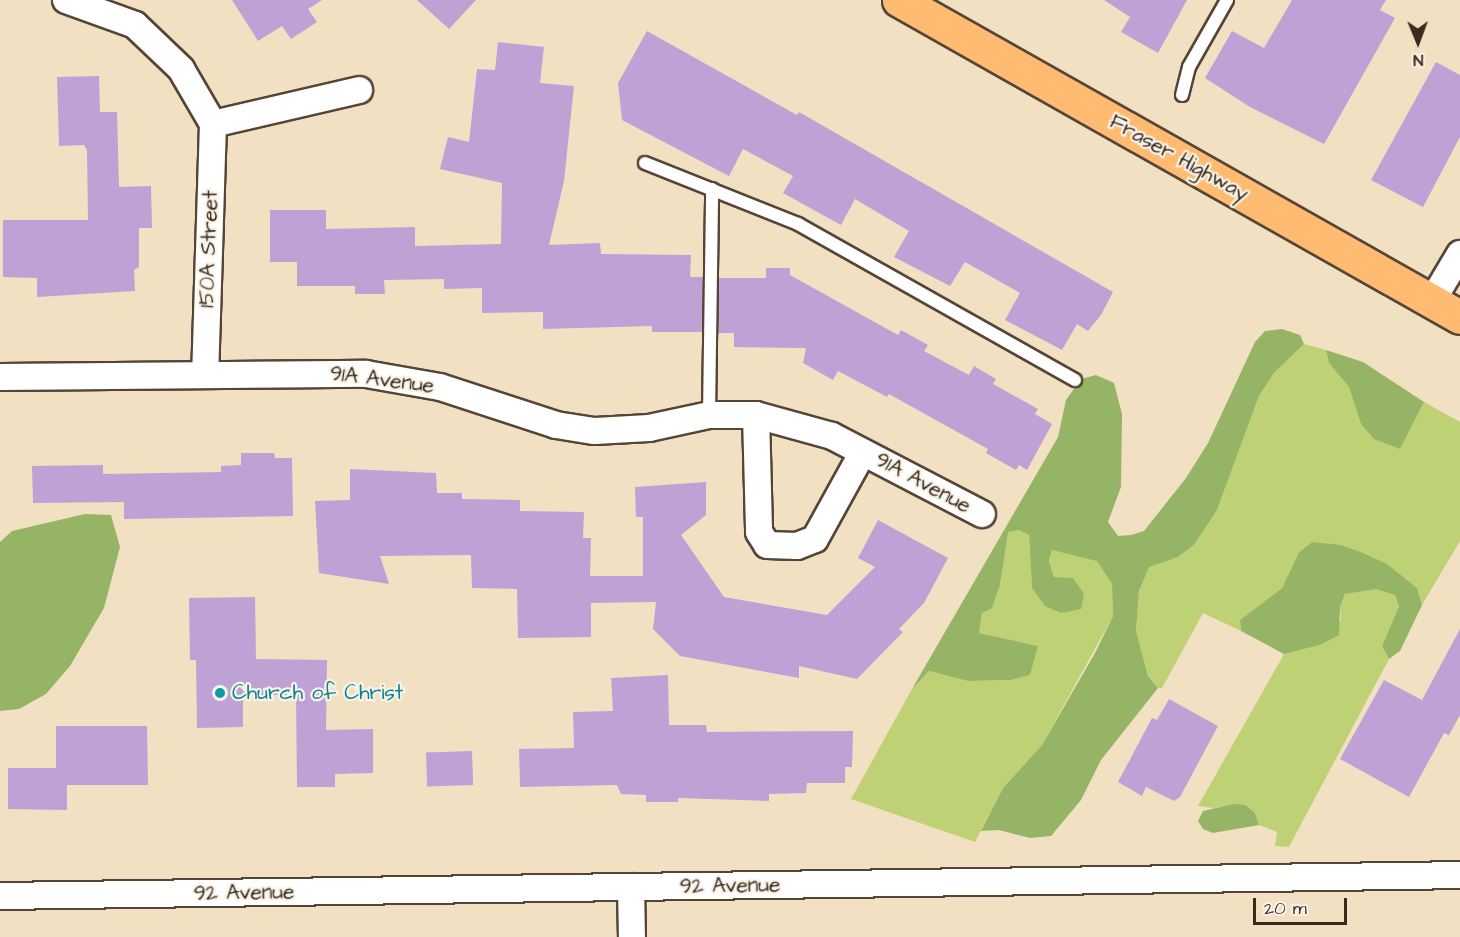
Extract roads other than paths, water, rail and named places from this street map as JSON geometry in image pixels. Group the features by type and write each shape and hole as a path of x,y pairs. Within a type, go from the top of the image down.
{"main road":[{"name":"Fraser Highway","path":"898,0 1446,309"}],"street":[{"path":"66,0 135,25 181,69 213,124 360,90"},
{"name":"150A Street","path":"205,372 213,124"},
{"path":"1446,309 1460,254"},
{"name":"91A Avenue","path":"0,377 205,372 341,372 401,378 440,387 556,425 595,431 649,428 709,415 756,415 804,425 863,452 982,514"},
{"name":"91A Avenue","path":"756,415 759,532 767,545 797,546 815,539 863,452"},
{"name":"92 Avenue","path":"0,896 1460,875"},
{"path":"631,887 632,937"}],"lane":[{"path":"1182,95 1189,67 1227,0"},
{"path":"645,163 798,224 1075,380"},
{"path":"709,415 712,189"}],"place":[{"name":"Church of Christ","path":"220,693"}]}
